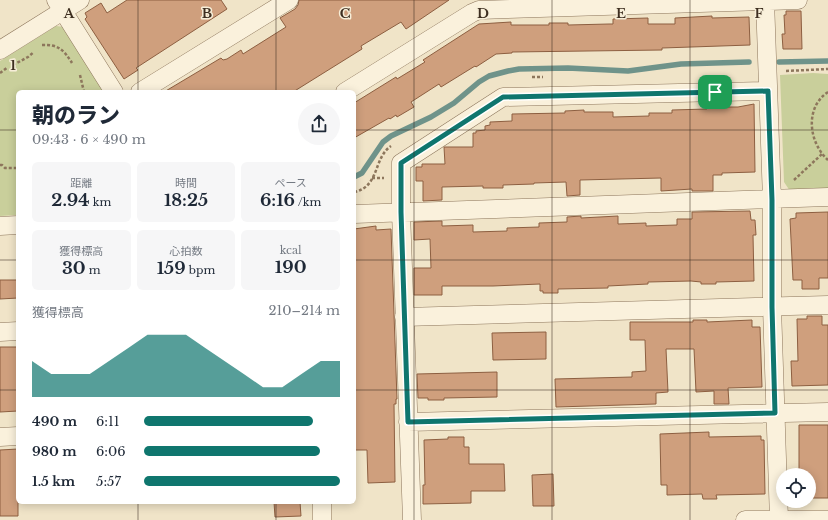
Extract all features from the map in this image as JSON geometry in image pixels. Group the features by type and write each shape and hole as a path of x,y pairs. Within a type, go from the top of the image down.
{"street":[{"path":"0,50 60,5 80,0"},
{"path":"143,90 289,0"},
{"path":"348,90 472,13 478,5 798,0"},
{"path":"765,1 772,200 772,307 779,519"},
{"path":"60,5 113,90"},
{"path":"412,520 404,317 401,163 503,97 768,91"},
{"path":"356,214 828,197"},
{"path":"0,226 16,225"},
{"path":"404,317 828,305"},
{"path":"0,332 16,331"},
{"path":"408,422 828,412"},
{"path":"0,437 16,436"},
{"path":"322,504 322,520"},
{"path":"745,520 828,520"}],"path":[{"path":"39,48 42,46 56,46 62,50 74,65"},
{"path":"0,73 28,57 36,50"},
{"path":"77,70 81,76 84,90"},
{"path":"828,92 824,94 817,104 811,124 813,134 822,154 828,160"},
{"path":"790,184 822,154"},
{"path":"0,165 5,168 16,168"}],"green space":[{"path":"56,26 64,27 103,90 16,90 16,215 0,216 0,61"},
{"path":"813,73 828,74 828,190 790,191 784,182 780,75"}],"building":[{"path":"127,0 221,0 227,9 136,68 138,70 124,79 85,19 87,17 85,13 101,3 107,13"},
{"path":"299,0 449,0 406,29 401,22 361,46 362,49 296,90 167,90 221,58 223,60 227,59 241,50 243,54 286,27 280,18 295,9"},
{"path":"786,11 801,11 802,49 783,49 782,34 785,34 784,15 786,15"},
{"path":"712,16 712,18 749,17 750,45 662,48 662,50 512,52 496,54 441,87 439,84 411,102 414,107 397,117 396,115 390,119 389,118 356,137 356,102 396,77 397,79 425,62 423,60 479,24 511,22 511,25 549,25 549,23 568,23 568,25 613,24 613,19 648,18 648,24 675,24 675,18"},
{"path":"754,104 755,172 722,173 722,175 713,175 713,191 692,191 692,189 661,191 661,178 580,180 580,195 567,196 566,182 534,183 503,185 503,188 483,188 483,186 442,187 442,200 423,201 423,181 416,181 416,167 422,167 422,164 445,164 444,147 473,147 473,133 476,133 476,131 485,130 485,126 490,125 490,122 512,121 512,114 565,113 565,111 584,110 584,112 613,112 613,117 649,116 649,113 672,113 672,110 707,109 707,107 738,107"},
{"path":"750,211 751,220 755,220 756,235 753,235 754,281 716,282 716,284 701,284 701,282 691,281 648,282 648,284 608,286 608,288 558,289 558,293 543,293 543,291 540,291 540,284 442,286 442,295 414,295 414,268 431,268 430,239 414,240 414,222 442,221 442,226 473,225 473,232 507,231 507,228 539,227 539,223 567,222 567,217 581,216 581,218 618,216 618,224 646,223 646,226 677,225 677,219 692,219 692,212"},
{"path":"828,212 828,278 819,278 819,289 802,289 802,280 793,280 790,219 796,218 796,213"},
{"path":"376,226 376,230 391,229 397,399 396,404 394,404 395,482 368,483 367,450 356,450 356,229"},
{"path":"0,280 16,280 16,298 0,299"},
{"path":"807,316 822,316 822,325 828,325 828,385 792,386 791,361 798,361 797,319 807,319"},
{"path":"693,320 707,320 707,322 752,320 752,327 760,327 762,387 728,388 729,404 714,404 714,391 696,392 694,349 666,349 668,392 656,393 656,404 556,407 555,379 632,377 632,372 646,371 645,340 630,340 630,322 693,322"},
{"path":"546,332 546,359 493,360 492,333"},
{"path":"0,347 16,347 16,411 0,412"},
{"path":"497,372 497,397 444,398 444,400 428,400 428,398 418,398 417,374"},
{"path":"799,425 828,425 828,498 816,498 816,468 799,468"},
{"path":"709,432 709,437 761,436 761,440 764,440 765,494 716,495 717,499 703,499 702,494 667,495 667,485 661,485 660,434"},
{"path":"448,437 464,437 464,447 469,447 469,464 504,464 505,491 471,491 471,503 423,504 423,485 425,485 424,440 448,439"},
{"path":"16,449 16,504 18,504 18,516 0,516 0,450"},
{"path":"553,474 554,506 533,506 532,475"},
{"path":"274,504 300,504 301,516 275,517"}],"waterway":[{"path":"779,62 828,61"},
{"path":"356,176 362,173 383,142 391,136 431,117 454,103 479,82 489,76 519,69 568,68 628,71 681,64 749,62"}],"route":[{"path":"768,91 772,200 772,307 775,413 408,422 401,212 401,163 503,97 715,92 768,91"}]}
